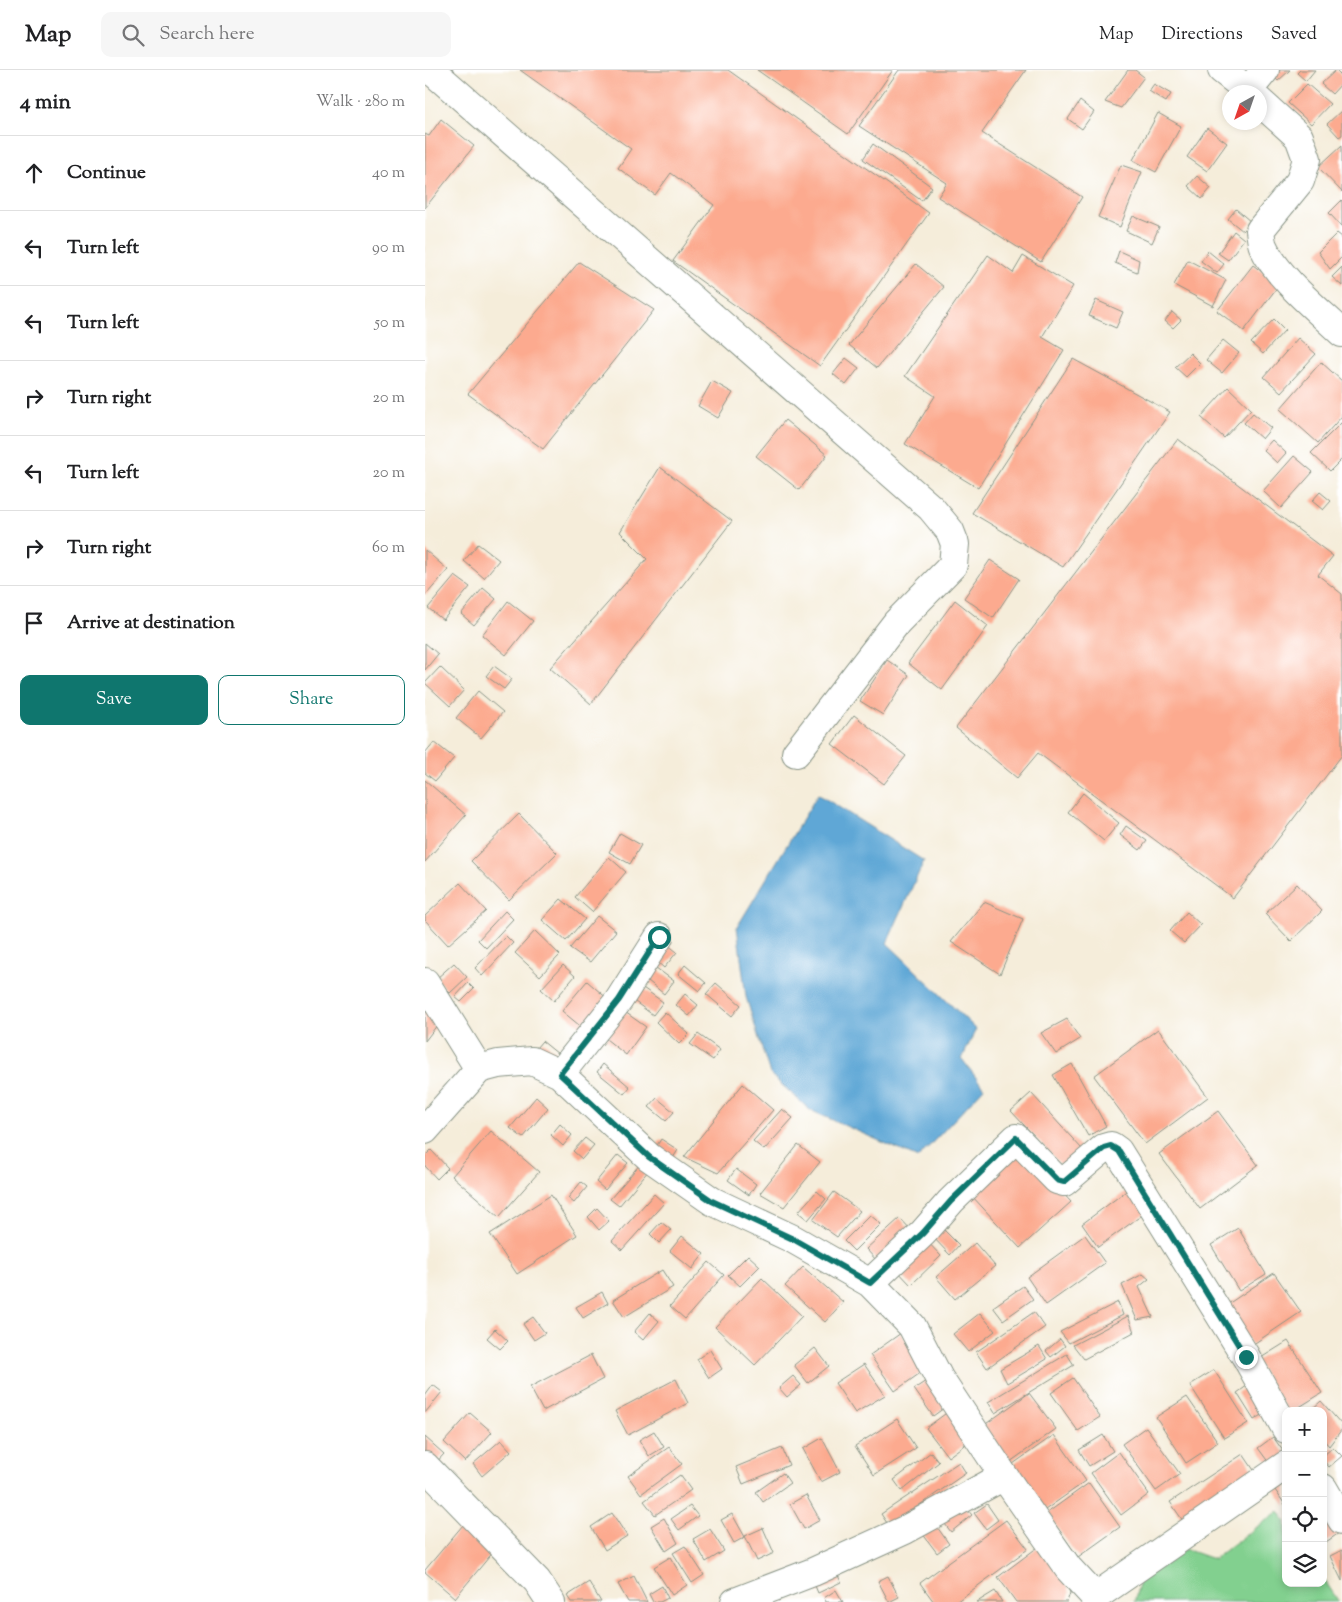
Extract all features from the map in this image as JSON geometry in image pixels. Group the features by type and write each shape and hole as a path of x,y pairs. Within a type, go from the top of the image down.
{"street":[{"path":"431,70 931,508 950,531 955,544 953,565 897,622 796,753"},
{"path":"1222,70 1240,85"},
{"path":"1257,85 1265,70"},
{"path":"1267,108 1299,137 1307,159 1300,181 1260,230 1262,244 1271,261 1303,297 1342,333"},
{"path":"560,1074 619,1000 659,937"},
{"path":"425,982 479,1069"},
{"path":"425,1130 479,1069 498,1064 532,1060 560,1074 649,1157 712,1201 793,1239 870,1283 913,1326 939,1378 1004,1476 1068,1568 1095,1600 1282,1468"},
{"path":"870,1283 923,1233 951,1201 1016,1138 1057,1180 1064,1182 1104,1148 1111,1146 1119,1151 1231,1332 1282,1422"},
{"path":"425,1466 537,1581 551,1602"},
{"path":"735,1602 813,1572 905,1530 1004,1476"}],"green space":[{"path":"1279,1511 1282,1516 1282,1587 1327,1587 1327,1584 1339,1602 1134,1602 1142,1573 1185,1549 1213,1559"}],"water":[{"path":"818,794 924,861 887,943 976,1029 962,1059 984,1088 918,1158 810,1110 770,1074 746,997 737,927"}],"building":[{"path":"520,70 728,70 929,213 820,366 673,261 714,205 671,173 655,195 618,168 631,149"},
{"path":"757,70 893,70 848,134"},
{"path":"899,70 1026,70 982,133 1082,197 1041,262 938,197 947,183 859,126"},
{"path":"1128,70 1135,70 1144,77 1121,108 1105,102"},
{"path":"1273,70 1290,70 1278,81 1270,73"},
{"path":"1300,70 1315,70 1306,81 1297,73"},
{"path":"1336,70 1342,76 1342,83 1332,94 1321,84"},
{"path":"1154,84 1171,94 1166,102 1149,91"},
{"path":"1307,84 1330,104 1311,124 1288,103"},
{"path":"1080,101 1094,112 1082,129 1068,119"},
{"path":"1342,110 1342,135 1339,137 1327,124"},
{"path":"1158,113 1181,126 1156,172 1133,160"},
{"path":"441,119 474,146 425,208 425,134 429,136"},
{"path":"1207,128 1227,143 1207,171 1187,157"},
{"path":"873,144 932,187 922,201 863,159"},
{"path":"1342,145 1342,192 1318,167"},
{"path":"1121,165 1142,172 1120,227 1098,217"},
{"path":"1197,176 1211,188 1202,199 1188,186"},
{"path":"1342,200 1342,227 1329,213"},
{"path":"1236,209 1251,222 1243,231 1228,219"},
{"path":"1133,216 1159,227 1152,243 1126,231"},
{"path":"1234,231 1244,239 1228,260 1218,253"},
{"path":"1337,233 1342,237 1342,257 1330,269 1318,252"},
{"path":"1119,251 1139,260 1137,272 1115,263"},
{"path":"1208,251 1224,264 1217,273 1201,261"},
{"path":"988,255 1013,273 1023,256 1073,286 1042,337 1064,350 978,488 905,444 935,396 905,376"},
{"path":"1188,260 1226,280 1213,306 1174,285"},
{"path":"579,262 654,310 543,449 468,394"},
{"path":"916,264 944,287 877,368 849,345"},
{"path":"1253,265 1279,285 1244,331 1217,311"},
{"path":"1342,267 1342,286 1332,277"},
{"path":"1096,300 1123,312 1116,328 1089,316"},
{"path":"1172,312 1181,320 1173,328 1165,321"},
{"path":"1274,319 1285,330 1263,354 1251,343"},
{"path":"1298,338 1316,354 1281,392 1264,377"},
{"path":"1223,340 1239,353 1222,373 1206,360"},
{"path":"1190,353 1200,363 1186,377 1175,367"},
{"path":"846,358 859,368 846,385 833,374"},
{"path":"1073,359 1170,412 1063,567 972,513"},
{"path":"1321,362 1342,381 1342,416 1318,443 1280,409"},
{"path":"712,381 733,393 718,418 698,406"},
{"path":"1228,387 1251,409 1224,438 1201,417"},
{"path":"1253,413 1271,428 1262,439 1244,423"},
{"path":"785,420 827,455 799,490 756,456"},
{"path":"1342,422 1342,459 1330,471 1311,453"},
{"path":"1178,439 1333,556 1318,575 1342,594 1342,755 1233,898 1038,753 1017,778 956,728"},
{"path":"1272,440 1286,453 1277,463 1263,450"},
{"path":"1294,456 1313,472 1281,508 1263,491"},
{"path":"660,467 732,521 591,704 550,668 647,559 620,532"},
{"path":"1320,492 1331,501 1323,510 1312,501"},
{"path":"478,544 499,560 484,578 464,561"},
{"path":"425,550 448,570 426,595 425,594"},
{"path":"990,560 1019,579 993,618 964,598"},
{"path":"455,576 470,587 443,620 428,608"},
{"path":"483,588 496,599 474,625 461,614"},
{"path":"955,600 988,626 942,690 908,663"},
{"path":"508,601 533,621 506,655 482,635"},
{"path":"425,643 438,654 425,670"},
{"path":"887,660 909,675 883,715 860,701"},
{"path":"494,666 512,679 504,689 486,676"},
{"path":"440,667 464,690 450,706 425,683"},
{"path":"478,691 503,712 481,738 456,718"},
{"path":"854,715 906,756 884,784 832,744"},
{"path":"434,742 454,758 435,781 425,773 425,753"},
{"path":"425,780 466,815 425,862"},
{"path":"1083,793 1119,823 1104,841 1068,812"},
{"path":"519,814 557,853 509,900 471,861"},
{"path":"1126,826 1147,841 1140,850 1120,835"},
{"path":"620,833 641,845 630,864 609,852"},
{"path":"609,857 626,872 592,912 575,897"},
{"path":"460,883 486,911 448,945 425,920 425,916"},
{"path":"1297,884 1322,911 1291,941 1265,914"},
{"path":"561,899 585,919 566,941 542,920"},
{"path":"984,902 1023,919 1000,974 951,942"},
{"path":"505,911 513,919 486,948 478,940"},
{"path":"1187,912 1201,925 1184,943 1170,931"},
{"path":"597,916 616,931 590,962 570,948"},
{"path":"535,931 560,955 540,976 515,953"},
{"path":"506,936 513,943 482,976 475,968"},
{"path":"667,944 677,952 664,968 654,959"},
{"path":"454,963 467,977 450,993 436,979"},
{"path":"563,965 575,976 554,1001 541,989"},
{"path":"652,965 674,981 664,994 642,976"},
{"path":"685,965 706,983 699,991 678,974"},
{"path":"587,981 609,1000 585,1030 562,1011"},
{"path":"468,983 474,989 461,1002 455,997"},
{"path":"716,983 741,1005 732,1016 706,994"},
{"path":"640,986 663,1002 653,1015 631,999"},
{"path":"685,994 698,1005 689,1016 676,1005"},
{"path":"425,1008 441,1020 425,1041"},
{"path":"625,1012 646,1027 626,1055 606,1039"},
{"path":"665,1012 689,1034 679,1044 656,1022"},
{"path":"1067,1019 1080,1039 1056,1054 1041,1033"},
{"path":"1158,1029 1208,1097 1145,1144 1094,1076"},
{"path":"698,1034 720,1050 713,1060 690,1044"},
{"path":"542,1041 563,1058 557,1065 536,1048"},
{"path":"603,1064 630,1087 624,1094 597,1072"},
{"path":"1072,1064 1106,1126 1088,1136 1053,1075"},
{"path":"743,1084 773,1110 718,1173 684,1157"},
{"path":"1031,1093 1082,1149 1063,1167 1011,1111"},
{"path":"536,1097 548,1108 523,1138 510,1128"},
{"path":"657,1098 674,1112 666,1121 649,1107"},
{"path":"782,1109 793,1118 764,1150 753,1141"},
{"path":"1218,1111 1258,1165 1200,1209 1159,1154"},
{"path":"560,1124 572,1135 563,1146 551,1135"},
{"path":"491,1131 539,1172 499,1217 452,1176"},
{"path":"585,1138 594,1145 582,1159 573,1151"},
{"path":"661,1139 678,1150 673,1158 656,1147"},
{"path":"798,1145 820,1162 784,1207 760,1193"},
{"path":"1021,1148 1071,1202 1020,1248 971,1195"},
{"path":"431,1150 448,1168 437,1179 425,1166 425,1156"},
{"path":"618,1155 628,1163 605,1190 596,1182"},
{"path":"641,1163 649,1170 619,1206 610,1199"},
{"path":"736,1169 756,1184 749,1195 728,1180"},
{"path":"581,1182 587,1187 574,1203 568,1198"},
{"path":"1133,1186 1149,1210 1098,1247 1082,1224"},
{"path":"817,1191 826,1199 808,1220 798,1212"},
{"path":"834,1192 860,1211 837,1237 813,1220"},
{"path":"654,1194 664,1203 622,1250 612,1241"},
{"path":"551,1195 577,1235 517,1274 490,1234"},
{"path":"597,1208 609,1221 599,1230 588,1217"},
{"path":"870,1215 881,1224 854,1251 844,1241"},
{"path":"900,1218 912,1231 878,1262 866,1249"},
{"path":"661,1222 671,1230 659,1243 650,1234"},
{"path":"940,1226 959,1245 950,1255 931,1235"},
{"path":"1238,1228 1266,1274 1239,1291 1211,1245"},
{"path":"1085,1235 1105,1263 1046,1305 1027,1277"},
{"path":"682,1236 704,1254 692,1269 670,1251"},
{"path":"925,1239 941,1256 911,1285 895,1268"},
{"path":"975,1243 995,1266 955,1299 936,1277"},
{"path":"748,1255 760,1266 740,1286 728,1275"},
{"path":"709,1262 724,1275 685,1319 670,1306"},
{"path":"803,1267 843,1302 825,1322 785,1286"},
{"path":"662,1270 673,1287 624,1317 613,1300"},
{"path":"1274,1273 1301,1312 1252,1345 1225,1306"},
{"path":"1143,1274 1149,1279 1139,1287 1153,1317 1137,1320 1122,1285"},
{"path":"762,1278 802,1316 755,1365 715,1327"},
{"path":"1023,1286 1033,1299 1003,1320 993,1307"},
{"path":"602,1292 608,1303 583,1318 576,1307"},
{"path":"1118,1302 1123,1315 1069,1343 1060,1332"},
{"path":"1034,1312 1045,1327 987,1368 976,1352"},
{"path":"650,1313 659,1321 643,1340 634,1332"},
{"path":"980,1313 995,1331 968,1352 953,1334"},
{"path":"1128,1316 1134,1332 1084,1359 1073,1345"},
{"path":"533,1317 545,1333 534,1340 523,1324"},
{"path":"495,1329 508,1341 500,1349 487,1338"},
{"path":"901,1333 926,1369 895,1391 870,1355"},
{"path":"1060,1339 1065,1346 1051,1357 1046,1351"},
{"path":"1288,1341 1322,1393 1299,1407 1285,1407 1256,1361"},
{"path":"1039,1346 1047,1359 1007,1383 1000,1369"},
{"path":"815,1348 829,1366 808,1383 794,1365"},
{"path":"710,1350 722,1369 709,1378 697,1359"},
{"path":"1067,1354 1074,1365 995,1413 988,1402"},
{"path":"591,1355 603,1379 543,1411 530,1387"},
{"path":"864,1364 885,1395 855,1413 835,1383"},
{"path":"1214,1370 1248,1423 1224,1438 1190,1385"},
{"path":"793,1376 801,1385 787,1397 779,1388"},
{"path":"932,1377 951,1403 933,1416 914,1389"},
{"path":"1073,1378 1100,1417 1078,1431 1051,1393"},
{"path":"676,1379 688,1403 628,1435 615,1411"},
{"path":"1251,1383 1269,1411 1254,1420 1237,1393"},
{"path":"433,1385 442,1392 425,1413 425,1396"},
{"path":"1029,1393 1056,1429 1010,1462 983,1426"},
{"path":"1187,1397 1218,1442 1186,1463 1156,1417"},
{"path":"1321,1401 1326,1407 1314,1407"},
{"path":"953,1408 975,1437 948,1457 926,1428"},
{"path":"1327,1408 1342,1425 1342,1429 1329,1446 1327,1444"},
{"path":"470,1413 492,1432 465,1462 444,1442"},
{"path":"897,1419 916,1448 874,1475 855,1446"},
{"path":"1146,1427 1180,1474 1156,1491 1122,1444"},
{"path":"654,1431 664,1447 649,1456 639,1440"},
{"path":"1054,1435 1086,1481 1045,1510 1013,1464"},
{"path":"1103,1435 1113,1451 1089,1466 1079,1450"},
{"path":"425,1437 444,1454 433,1466 425,1459"},
{"path":"1273,1437 1282,1449 1282,1458 1272,1467 1258,1448"},
{"path":"822,1438 840,1472 821,1482 803,1449"},
{"path":"501,1440 511,1451 482,1476 473,1464"},
{"path":"669,1447 682,1464 641,1494 628,1476"},
{"path":"1333,1447 1342,1456 1329,1467 1327,1465 1327,1452"},
{"path":"782,1448 789,1465 743,1484 736,1467"},
{"path":"931,1452 939,1462 902,1491 894,1480"},
{"path":"1119,1452 1149,1494 1121,1515 1091,1473"},
{"path":"1243,1454 1260,1479 1188,1528 1170,1502"},
{"path":"959,1462 966,1473 889,1526 881,1514"},
{"path":"783,1473 790,1483 763,1502 756,1492"},
{"path":"680,1475 691,1490 655,1515 644,1501"},
{"path":"1089,1483 1120,1527 1078,1557 1047,1513"},
{"path":"1282,1485 1282,1500 1275,1490"},
{"path":"806,1495 820,1520 804,1529 790,1504"},
{"path":"962,1503 972,1515 951,1532 942,1520"},
{"path":"987,1504 998,1520 986,1529 974,1513"},
{"path":"690,1506 698,1516 679,1530 671,1519"},
{"path":"1327,1507 1342,1531 1327,1541"},
{"path":"612,1513 627,1536 605,1550 591,1527"},
{"path":"732,1514 745,1537 734,1543 721,1520"},
{"path":"664,1518 678,1543 666,1551 651,1526"},
{"path":"1006,1520 1028,1549 956,1602 934,1602 920,1583"},
{"path":"935,1524 949,1544 937,1553 922,1533"},
{"path":"463,1525 494,1551 455,1598 425,1570"},
{"path":"763,1528 774,1553 757,1561 745,1536"},
{"path":"710,1529 724,1551 706,1562 693,1539"},
{"path":"1042,1544 1063,1573 1070,1593 1067,1602 1016,1602 998,1577"},
{"path":"685,1546 704,1575 692,1583 673,1553"},
{"path":"1342,1550 1342,1581 1330,1556"},
{"path":"670,1557 687,1585 672,1595 654,1567"},
{"path":"836,1571 841,1582 818,1593 813,1581"},
{"path":"634,1576 647,1602 628,1602 618,1584"},
{"path":"888,1576 899,1597 889,1602 878,1581"},
{"path":"589,1582 601,1602 571,1602 567,1596"},
{"path":"662,1586 668,1598 660,1602 653,1602 649,1594"},
{"path":"836,1590 843,1602 826,1602 824,1598"},
{"path":"995,1591 1002,1602 977,1602"}],"route":[{"path":"659,937 619,1000 560,1074 649,1157 712,1201 793,1239 870,1283 923,1233 951,1201 1016,1138 1057,1180 1064,1182 1104,1148 1111,1146 1119,1151 1246,1357"}]}
